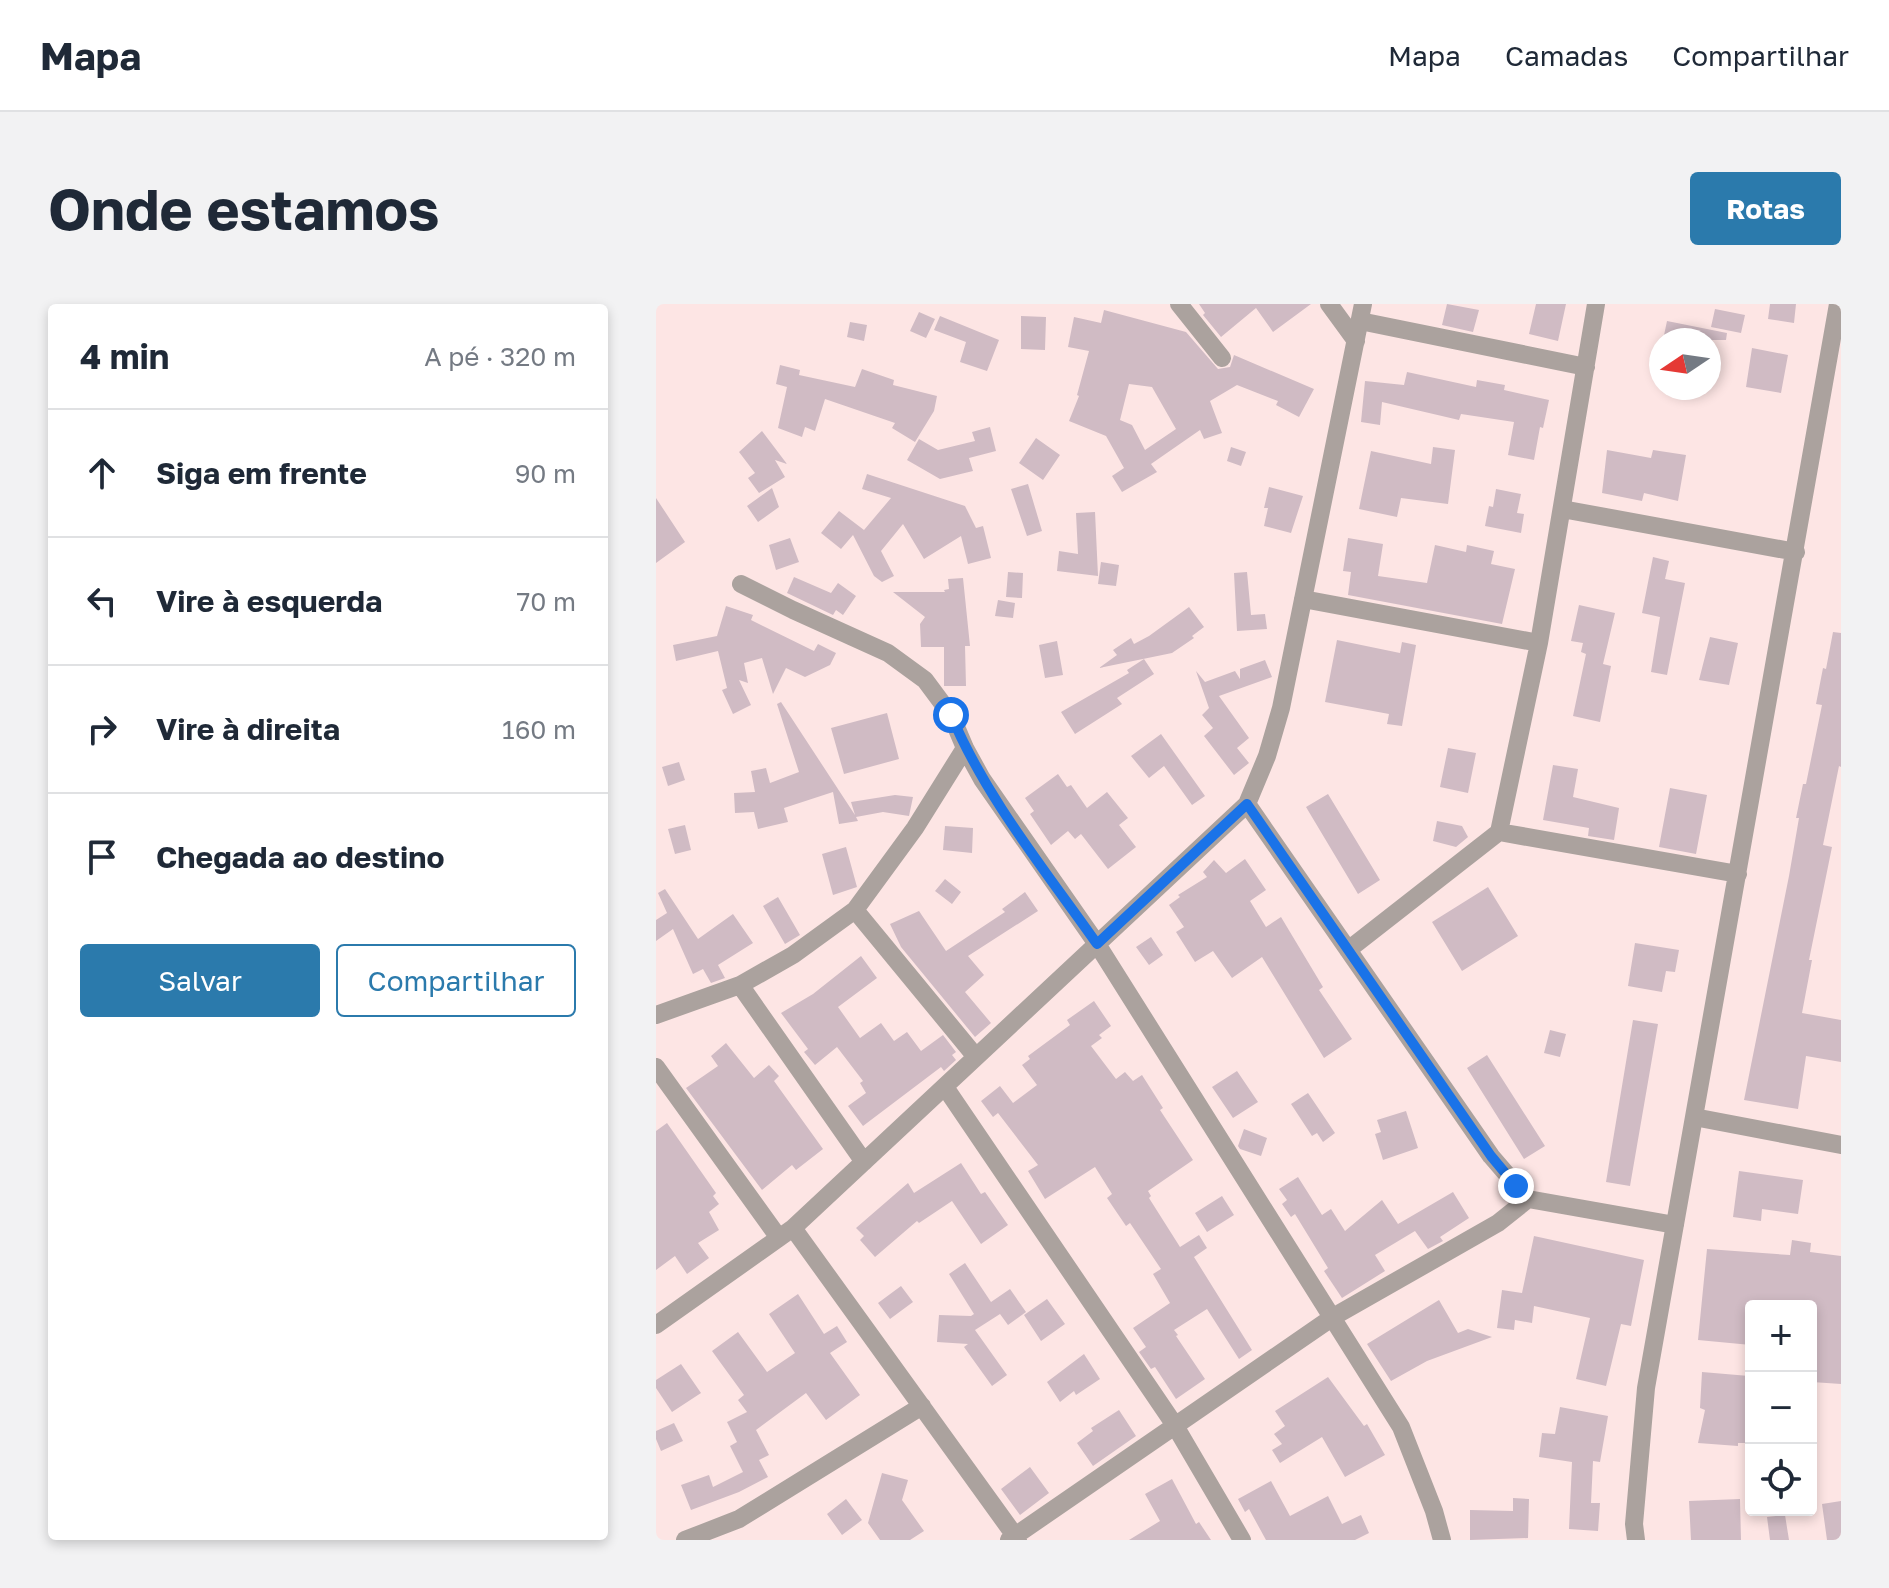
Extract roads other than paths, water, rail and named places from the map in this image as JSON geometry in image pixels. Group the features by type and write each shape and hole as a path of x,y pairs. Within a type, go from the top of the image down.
{"street":[{"path":"1179,304 1222,358"},
{"path":"1329,304 1356,341"},
{"path":"1348,950 1499,832 1539,643 1596,304"},
{"path":"1636,1540 1634,1524 1646,1388 1838,304"},
{"path":"656,1325 786,1233 1247,804 1267,756 1281,708 1361,312 1586,367"},
{"path":"1562,509 1796,552"},
{"path":"741,584 888,653 925,680 951,715 982,779 1097,944 1401,1427 1442,1540"},
{"path":"1303,599 1539,643"},
{"path":"656,1015 740,985 793,955 855,910 915,828 965,748"},
{"path":"1247,804 1491,1156 1528,1199 1675,1225"},
{"path":"1499,832 1738,874"},
{"path":"855,910 976,1057"},
{"path":"740,985 864,1162"},
{"path":"656,1067 922,1406 1014,1538 1174,1424 1333,1317 1498,1223 1528,1199"},
{"path":"945,1087 1174,1424 1242,1540"},
{"path":"1694,1117 1841,1145"},
{"path":"685,1540 739,1519 922,1406"}]}
